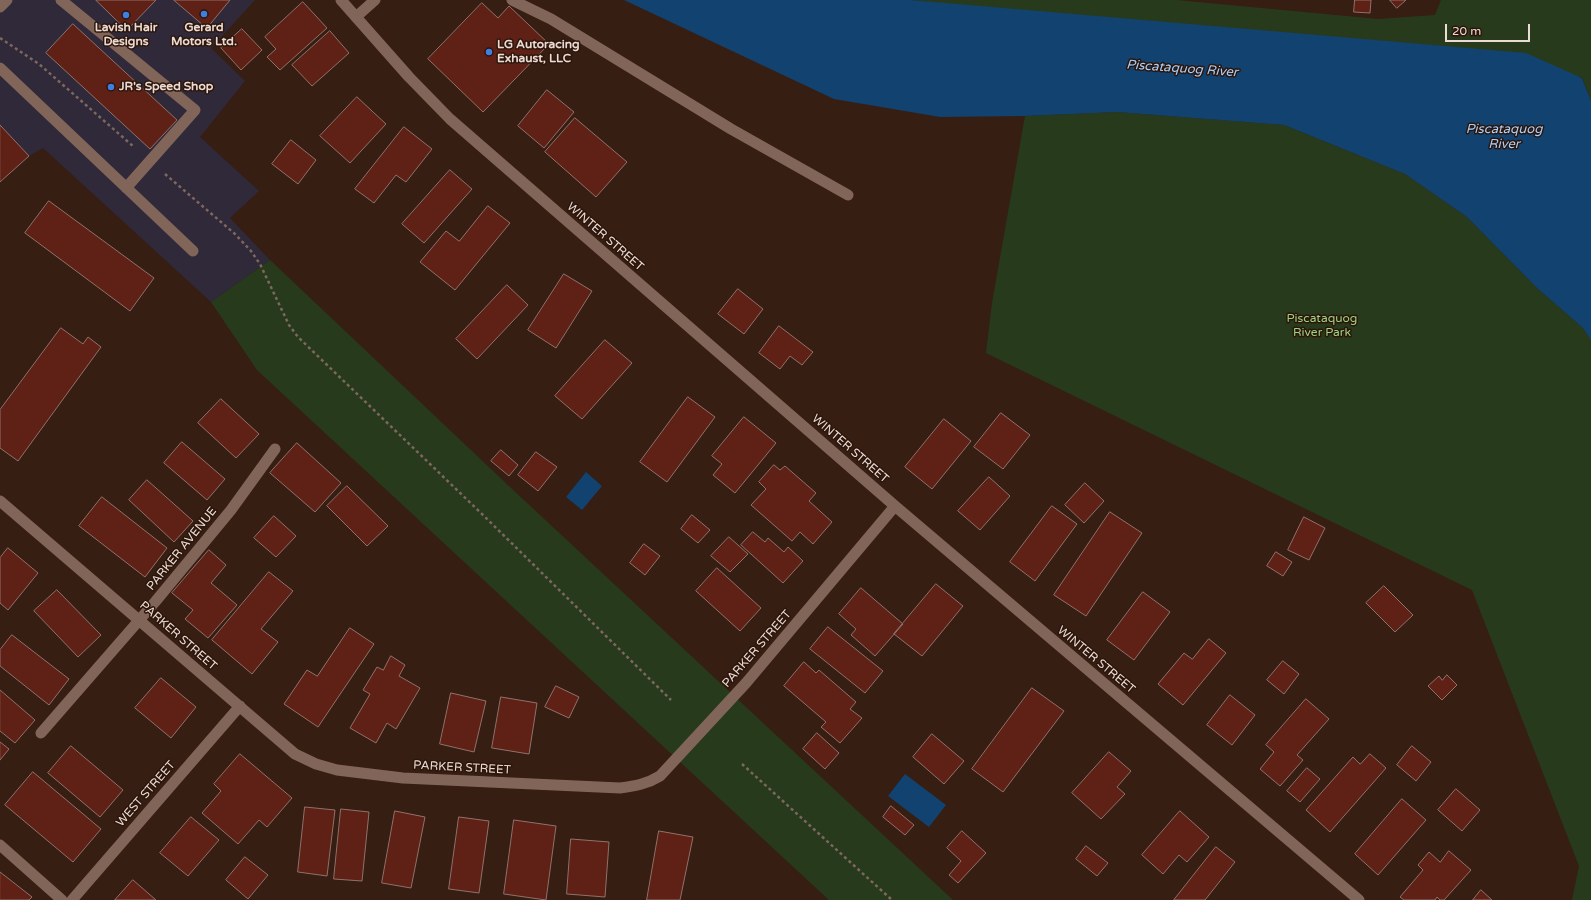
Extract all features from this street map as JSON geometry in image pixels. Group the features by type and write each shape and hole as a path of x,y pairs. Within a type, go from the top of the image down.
{"street":[{"path":"0,7 8,0"},
{"path":"61,0 195,110 126,188"},
{"name":"WINTER STREET","path":"340,0 409,77 450,119 894,506 1359,900"},
{"path":"356,17 375,0"},
{"path":"512,0 551,19 731,129 848,195"},
{"path":"0,68 193,251"},
{"name":"PARKER AVENUE","path":"41,733 140,620 231,510 275,449"},
{"name":"PARKER STREET","path":"0,501 294,754 316,764 338,770 403,778 608,788 637,786 650,782 660,776 740,689 894,506"},
{"name":"WEST STREET","path":"72,900 240,706"},
{"path":"0,845 62,900"}],"path":[{"path":"0,38 39,64 235,234 251,251 260,264 289,325 298,337 483,515 671,700"},
{"path":"742,764 892,900"}],"shaded area":[{"path":"0,0 255,0 211,48 245,81 200,137 259,191 230,218 270,260 211,302 43,148 29,156 0,182"}],"green space":[{"path":"911,0 1176,0 1378,19 1435,15 1441,0 1591,0 1591,101 1582,77"},
{"name":"Piscataquog River Park","path":"1117,112 1284,125 1405,174 1467,217 1537,288 1583,328 1591,340 1591,900 1572,900 1579,866 1472,590 986,353 992,303 1025,116"},
{"path":"270,260 511,488 953,900 829,900 257,370 211,302"}],"water":[{"name":"Piscataquog River","path":"624,0 911,0 1526,53 1582,78 1591,101 1591,340 1583,328 1537,288 1467,217 1405,174 1284,125 1117,112 1025,116 940,117 834,99"},
{"path":"586,472 602,486 582,510 566,497"},
{"path":"905,774 946,805 929,827 888,796"}],"building":[{"name":"Lavish Hair Designs","path":"96,0 156,0 127,30"},
{"name":"Gerard Motors Ltd.","path":"174,0 230,0 207,28"},
{"path":"1355,0 1371,0 1370,13 1354,12"},
{"path":"1390,0 1406,0 1397,8"},
{"path":"303,2 327,28 280,70 267,57 276,49 265,37"},
{"name":"LG Autoracing Exhaust, LLC","path":"482,3 498,18 509,6 549,44 483,112 428,59"},
{"name":"JR's Speed Shop","path":"73,24 177,120 150,149 46,53"},
{"path":"242,29 262,50 241,70 221,48"},
{"path":"330,31 349,53 312,86 292,65"},
{"path":"547,90 574,112 544,148 518,126"},
{"path":"357,97 386,124 350,163 320,136"},
{"path":"575,118 627,162 596,197 545,152"},
{"path":"0,125 29,156 0,182"},
{"path":"404,127 432,149 406,182 396,175 374,203 355,189"},
{"path":"291,140 316,160 298,184 272,164"},
{"path":"450,170 472,189 424,243 402,224"},
{"path":"49,201 154,278 130,311 25,233"},
{"path":"488,206 510,223 455,290 420,262 446,231 459,241"},
{"path":"564,274 592,291 556,348 528,330"},
{"path":"507,285 528,305 477,359 456,339"},
{"path":"738,289 763,309 744,334 718,314"},
{"path":"779,326 813,352 802,365 790,356 780,369 759,353"},
{"path":"61,328 83,344 88,337 101,347 18,461 0,448 0,410"},
{"path":"605,340 632,363 582,419 555,396"},
{"path":"688,397 715,417 667,482 640,462"},
{"path":"221,399 259,434 236,458 198,423"},
{"path":"1001,413 1030,435 1003,469 974,447"},
{"path":"744,417 776,443 735,493 713,475 722,464 712,456"},
{"path":"944,419 971,441 932,489 905,467"},
{"path":"182,442 225,479 207,500 164,463"},
{"path":"297,443 341,483 315,512 270,473"},
{"path":"501,450 518,465 509,476 491,461"},
{"path":"536,452 557,467 538,491 518,475"},
{"path":"774,465 780,470 785,466 816,493 809,501 832,522 813,544 800,532 792,541 751,505 766,489 759,482"},
{"path":"989,477 1010,496 980,530 958,511"},
{"path":"147,480 193,521 174,542 129,500"},
{"path":"1085,483 1104,501 1084,523 1065,505"},
{"path":"347,486 388,526 367,546 327,506"},
{"path":"102,497 167,548 145,577 79,526"},
{"path":"1052,506 1077,524 1035,581 1010,562"},
{"path":"1110,512 1142,533 1086,616 1054,595"},
{"path":"692,515 710,530 698,543 681,529"},
{"path":"274,516 296,536 276,557 254,538"},
{"path":"1304,517 1325,528 1309,560 1288,550"},
{"path":"753,532 765,542 768,538 784,552 788,547 803,561 783,583 741,545"},
{"path":"729,537 748,554 730,572 711,556"},
{"path":"644,544 660,556 645,575 630,563"},
{"path":"8,548 38,573 8,610 0,603 0,558"},
{"path":"209,550 226,565 211,583 237,605 208,638 185,619 193,610 172,593"},
{"path":"1276,552 1292,562 1283,576 1267,566"},
{"path":"717,568 761,608 740,631 696,591"},
{"path":"269,572 293,591 261,629 278,642 252,674 212,640"},
{"path":"936,584 963,606 922,656 894,634"},
{"path":"1384,586 1413,615 1395,632 1366,603"},
{"path":"861,588 903,624 875,656 851,635 856,629 839,614"},
{"path":"57,590 101,635 78,657 34,611"},
{"path":"1143,592 1170,612 1134,660 1107,640"},
{"path":"828,627 883,671 865,693 810,649"},
{"path":"350,628 374,644 318,727 284,704 307,670 317,676"},
{"path":"12,635 69,679 49,705 0,666 0,650"},
{"path":"1209,639 1226,653 1183,705 1158,684 1184,653 1192,659"},
{"path":"391,656 405,665 399,676 420,688 396,729 387,723 376,743 350,728 370,694 363,690 377,667 383,670"},
{"path":"1283,661 1299,674 1284,694 1267,680"},
{"path":"804,662 816,673 819,670 856,702 850,709 862,718 840,743 821,727 826,722 784,686"},
{"path":"1447,675 1457,685 1442,700 1428,686 1439,676 1442,680"},
{"path":"161,678 196,707 171,738 135,708"},
{"path":"556,686 579,697 569,718 545,707"},
{"path":"1032,688 1064,711 1003,792 972,769"},
{"path":"0,690 35,720 15,743 0,731"},
{"path":"451,693 486,701 474,752 440,744"},
{"path":"1230,695 1255,715 1232,745 1207,725"},
{"path":"501,697 537,703 529,754 492,748"},
{"path":"1306,699 1329,719 1297,755 1303,760 1280,786 1260,769 1274,752 1266,745"},
{"path":"817,733 839,753 825,769 803,749"},
{"path":"932,734 964,761 944,784 913,757"},
{"path":"0,742 9,749 0,760"},
{"path":"71,746 123,790 100,817 48,773"},
{"path":"1412,746 1431,762 1416,781 1397,765"},
{"path":"1109,752 1131,771 1117,787 1125,794 1101,819 1072,793"},
{"path":"240,754 292,798 267,827 259,820 238,844 202,813 221,791 214,784"},
{"path":"1370,754 1386,768 1330,832 1306,810 1353,757 1360,764"},
{"path":"1307,768 1320,779 1300,802 1287,791"},
{"path":"33,772 101,829 73,862 5,805"},
{"path":"1456,789 1480,810 1462,831 1438,810"},
{"path":"1402,799 1426,820 1378,875 1355,854"},
{"path":"891,806 914,825 905,835 883,817"},
{"path":"305,807 335,810 327,876 298,872"},
{"path":"341,809 369,812 362,881 334,879"},
{"path":"395,811 425,817 411,888 382,883"},
{"path":"1180,811 1209,837 1187,862 1179,855 1163,874 1142,855"},
{"path":"191,817 219,840 188,876 160,853"},
{"path":"459,817 489,821 479,893 449,889"},
{"path":"514,820 556,826 546,900 504,894"},
{"path":"659,831 693,837 680,900 647,900"},
{"path":"962,831 986,853 958,883 949,875 961,861 947,848"},
{"path":"571,839 609,842 605,897 567,894"},
{"path":"1086,846 1108,863 1097,876 1076,859"},
{"path":"1216,847 1235,862 1205,900 1174,900"},
{"path":"1449,851 1471,870 1444,900 1440,900 1437,897 1435,900 1404,900 1400,897 1423,870 1418,865 1429,852 1440,862"},
{"path":"245,857 268,875 248,899 226,880"},
{"path":"0,872 32,897 29,900 0,900"},
{"path":"133,880 156,900 115,900"},
{"path":"1481,890 1492,900 1473,900"}],"place":[{"name":"Gerard Motors Ltd.","path":"204,14"},
{"name":"Lavish Hair Designs","path":"126,15"},
{"name":"LG Autoracing Exhaust, LLC","path":"489,52"},
{"name":"JR's Speed Shop","path":"111,87"}]}
